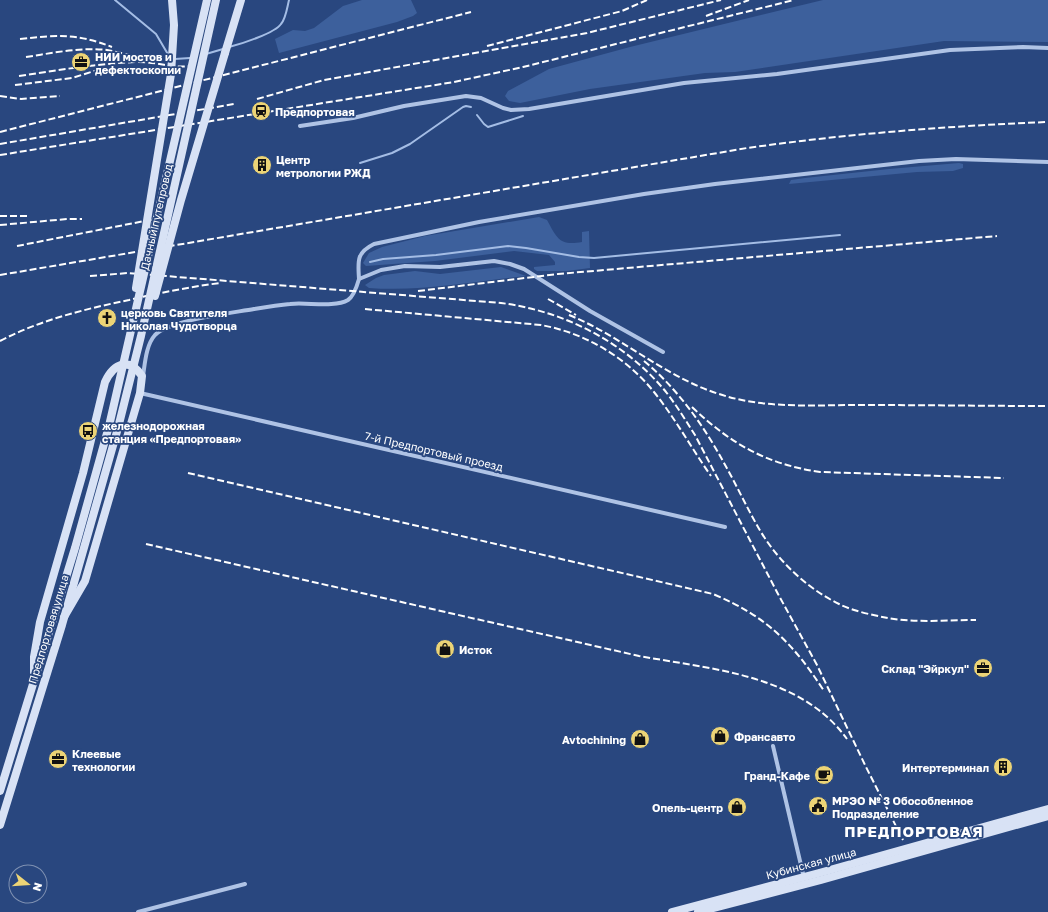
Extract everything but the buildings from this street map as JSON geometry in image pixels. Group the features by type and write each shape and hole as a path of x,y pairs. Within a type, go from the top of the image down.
{"main road":[{"path":"133,324 132,307 143,249 171,74 174,25 172,0"},
{"name":"Дачный путепровод","path":"106,436 207,0"},
{"name":"Дачный путепровод","path":"115,438 140,336 216,0"},
{"path":"140,336 153,301 240,0"},
{"path":"34,679 34,657 40,622 84,473 105,382 110,373 119,365 127,365 137,368 142,376 140,393 85,581 64,617"},
{"name":"Предпортовая улица","path":"0,791 79,534 106,436"},
{"name":"Предпортовая улица","path":"0,825 64,617 115,438"},
{"name":"Кубинская улица","path":"698,912 1048,809"},
{"name":"Кубинская улица","path":"672,912 805,880 1048,816"}],"street":[{"path":"300,126 353,118 404,106 466,96 481,98 511,110 529,109 684,83 777,74 950,50 1023,47 1048,48"},
{"path":"142,376 149,346 155,336 163,330 183,322 291,304 336,304 348,300 356,290 360,279 360,256 364,249 374,244 479,222 644,194 707,185 956,159 1048,162"},
{"path":"360,279 382,270 404,266 440,268 494,261 510,264 524,269 590,311 663,352"},
{"name":"7-й Предпортовый проезд","path":"140,393 725,527"},
{"path":"773,746 805,880"},
{"path":"138,912 246,884"}],"shaded area":[{"path":"362,0 411,0 417,13 397,22 279,53 275,39 293,30 305,31 314,28 343,6"},
{"path":"823,0 1048,0 1048,42 944,41 735,72 705,73 590,89 520,103 509,101 505,96 508,91 549,69 630,47"},
{"path":"959,163 963,164 963,168 953,171 917,172 789,184 791,180 805,178"},
{"path":"539,217 547,220 553,232 563,242 582,242 582,232 589,231 590,268 567,271 537,271 534,267 555,265 555,262 549,255 514,251 435,261 366,266 363,263 369,253 382,247 425,236"},
{"path":"501,267 526,276 409,289 369,288 365,285 384,275 415,271 440,274"}],"waterway":[{"path":"115,0 156,34 169,56"},
{"path":"229,47 257,38 278,27 284,19 289,0"},
{"path":"206,54 223,49"},
{"path":"175,59 190,58"},
{"path":"360,163 392,153 410,144 463,107 471,107"},
{"path":"477,115 488,127 523,116"},
{"path":"370,262 383,259 436,255 508,246 594,258 840,235"}],"railway":[{"path":"487,46 622,11 647,0"},
{"path":"257,99 324,80 587,33 721,0"},
{"path":"706,16 749,0"},
{"path":"0,155 454,82 523,67 794,0"},
{"path":"0,132 471,12"},
{"path":"20,39 67,36 88,39 112,47"},
{"path":"26,57 66,51 97,49 144,59"},
{"path":"19,76 63,69 135,62 172,66 196,65"},
{"path":"15,85 72,78 104,68"},
{"path":"96,74 126,70"},
{"path":"0,96 21,99 60,96"},
{"path":"0,144 234,104"},
{"path":"0,275 747,148 897,131 1048,122"},
{"path":"0,216 28,216"},
{"path":"17,246 165,217"},
{"path":"0,225 82,219"},
{"path":"418,291 558,274 997,236"},
{"path":"90,276 128,273 501,303 548,313 570,321 612,344 632,358 650,374 678,408 695,435 817,665 903,840"},
{"path":"0,341 31,327 79,311 197,286 220,283"},
{"path":"548,299 576,315"},
{"path":"365,309 541,325 589,340 618,358 643,379 669,412 711,476"},
{"path":"569,315 607,334 699,387 736,399 789,405 1048,406"},
{"path":"644,361 679,395 708,435 765,539 793,572 815,590 850,609 888,618 899,620 932,621 976,620"},
{"path":"692,407 706,420 735,442 766,458 783,464 820,472 1004,478"},
{"path":"188,473 713,594 748,612 777,633 801,659 824,691"},
{"path":"146,544 639,656 695,665 752,678 805,700 827,717 847,739"}],"place":[{"name":"НИИ мостов и дефектоскопии","path":"81,62"},
{"name":"Предпортовая","path":"261,111"},
{"name":"Центр метрологии РЖД","path":"262,165"},
{"name":"церковь Святителя Николая Чудотворца","path":"107,318"},
{"name":"железнодорожная станция «Предпортовая»","path":"88,431"},
{"name":"Исток","path":"445,649"},
{"name":"Склад \"Эйркул\"","path":"983,668"},
{"name":"Франсавто","path":"720,736"},
{"name":"Avtochining","path":"640,739"},
{"name":"Клеевые технологии","path":"58,759"},
{"name":"Интертерминал","path":"1003,767"},
{"name":"Гранд-Кафе","path":"824,775"},
{"name":"МРЭО № 3 Обособленное Подразделение","path":"818,806"},
{"name":"Опель-центр","path":"737,807"}],"district":[{"name":"ПРЕДПОРТОВАЯ","path":"914,831"}]}
